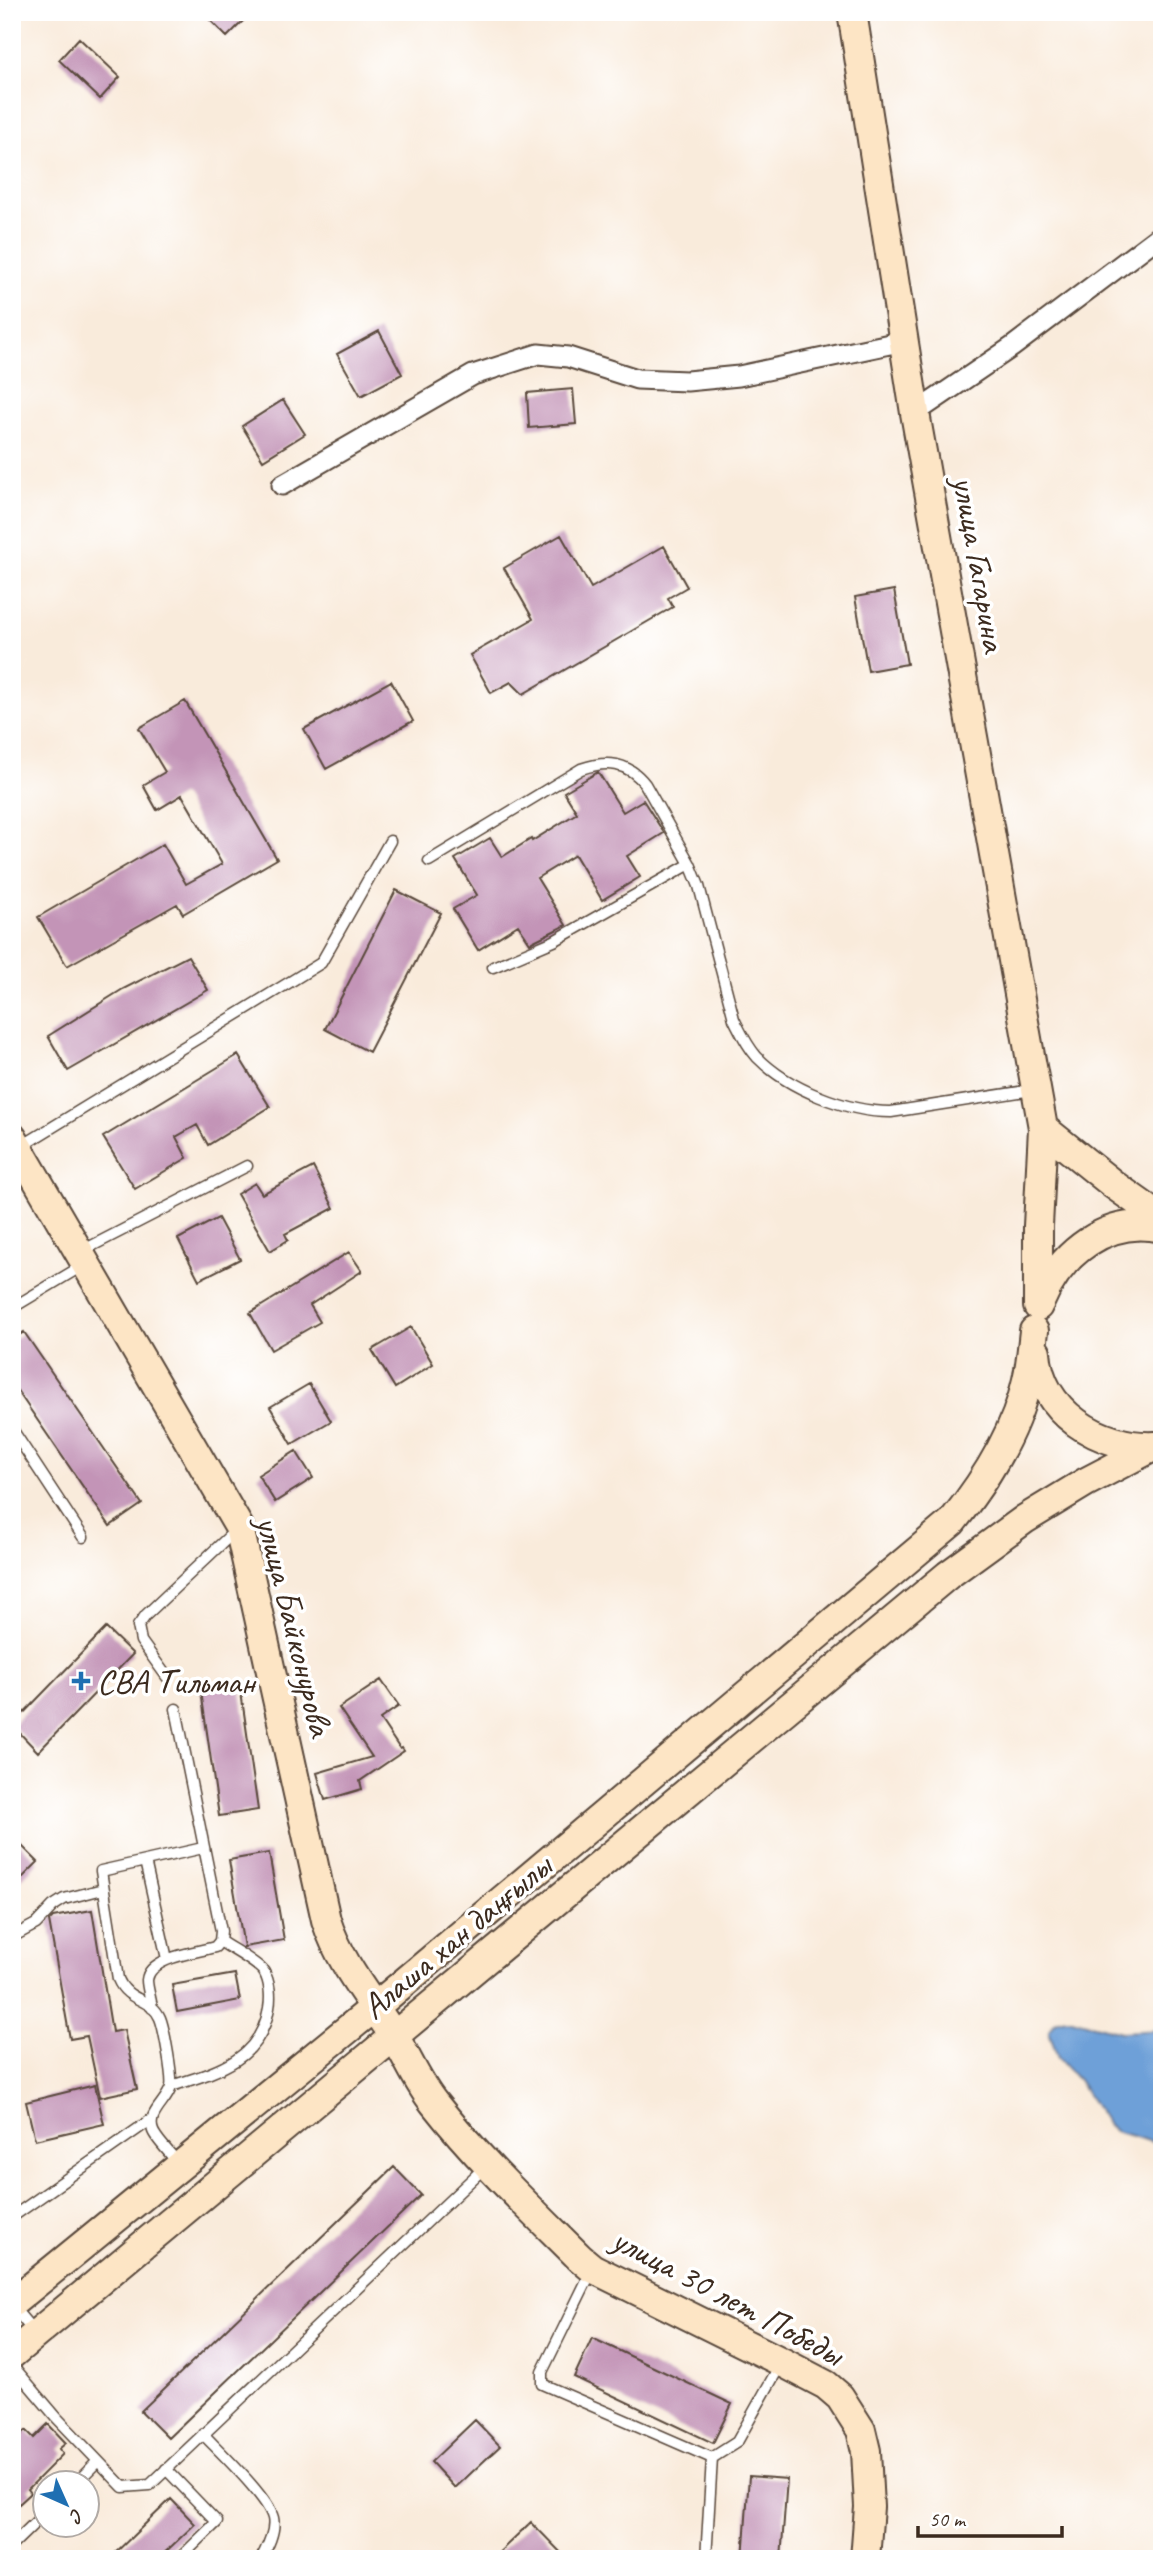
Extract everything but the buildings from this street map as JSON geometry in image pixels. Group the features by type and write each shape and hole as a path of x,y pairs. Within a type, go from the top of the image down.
{"main road":[{"name":"улица Гагарина","path":"852,12 915,413 1043,1128 1036,1319"},
{"path":"1043,1128 1114,1185 1162,1219"},
{"name":"улица Байконурова","path":"16,1142 239,1527 326,1920 332,1939 394,2035"},
{"path":"1158,1445 1129,1446 1104,1440 1079,1426 1060,1408 1045,1385 1036,1360 1036,1319 1049,1281 1066,1259 1087,1242 1109,1232 1135,1226 1162,1228"},
{"name":"Алаша хан даңғылы","path":"12,2305 375,2007 952,1522 980,1487 1021,1405 1028,1378 1036,1319"},
{"name":"Алаша хан даңғылы","path":"12,2354 948,1575 1025,1519 1086,1482 1158,1445"},
{"name":"улица 30 лет Победы","path":"394,2035 433,2102 488,2165 592,2268 782,2362 826,2385 839,2396 861,2430 868,2466 869,2507 865,2559"}],"street":[{"path":"915,413 1012,347 1162,233"},
{"path":"282,485 473,375 538,354 568,357 637,379 687,381 739,376 904,341"}],"lane":[{"path":"429,861 581,769 606,763 626,767 637,774 645,784 690,864 699,886 734,1020 744,1040 758,1057 788,1081 831,1100 872,1112 891,1112 1037,1090"},
{"path":"16,1142 321,963 390,841"},
{"path":"493,967 554,941 690,864"},
{"path":"12,1308 83,1258 247,1167"},
{"path":"12,1429 83,1537"},
{"path":"167,1677 141,1641 138,1626 146,1615 239,1527"},
{"path":"152,2008 147,1980 150,1972 167,1959 215,1947 220,1941 221,1931 176,1709"},
{"path":"12,2217 152,2119 171,2086 160,2018 152,2008 126,1993 118,1979 101,1871 203,1848"},
{"path":"145,1861 167,1959"},
{"path":"12,1937 36,1924 52,1906 64,1899 103,1889"},
{"path":"171,2086 219,2071 247,2053 265,2028 270,2004 269,1986 263,1971 220,1941"},
{"path":"152,2119 153,2131 180,2166"},
{"path":"12,2365 57,2418 123,2487 150,2485 488,2165"},
{"path":"592,2268 542,2372 542,2384 712,2458"},
{"path":"12,2305 36,2335"},
{"path":"712,2458 737,2442 782,2362"},
{"path":"203,2434 265,2502 274,2519 269,2544 261,2559"},
{"path":"706,2559 712,2458"},
{"path":"89,2470 98,2462"},
{"path":"166,2469 217,2522 180,2559"},
{"path":"12,2545 32,2526"}],"water":[{"path":"1068,2018 1121,2032 1162,2030 1162,2145 1115,2131 1108,2125 1078,2080 1058,2058 1049,2031 1056,2022"}],"place":[{"name":"СВА Тильман","path":"81,1681"}]}
